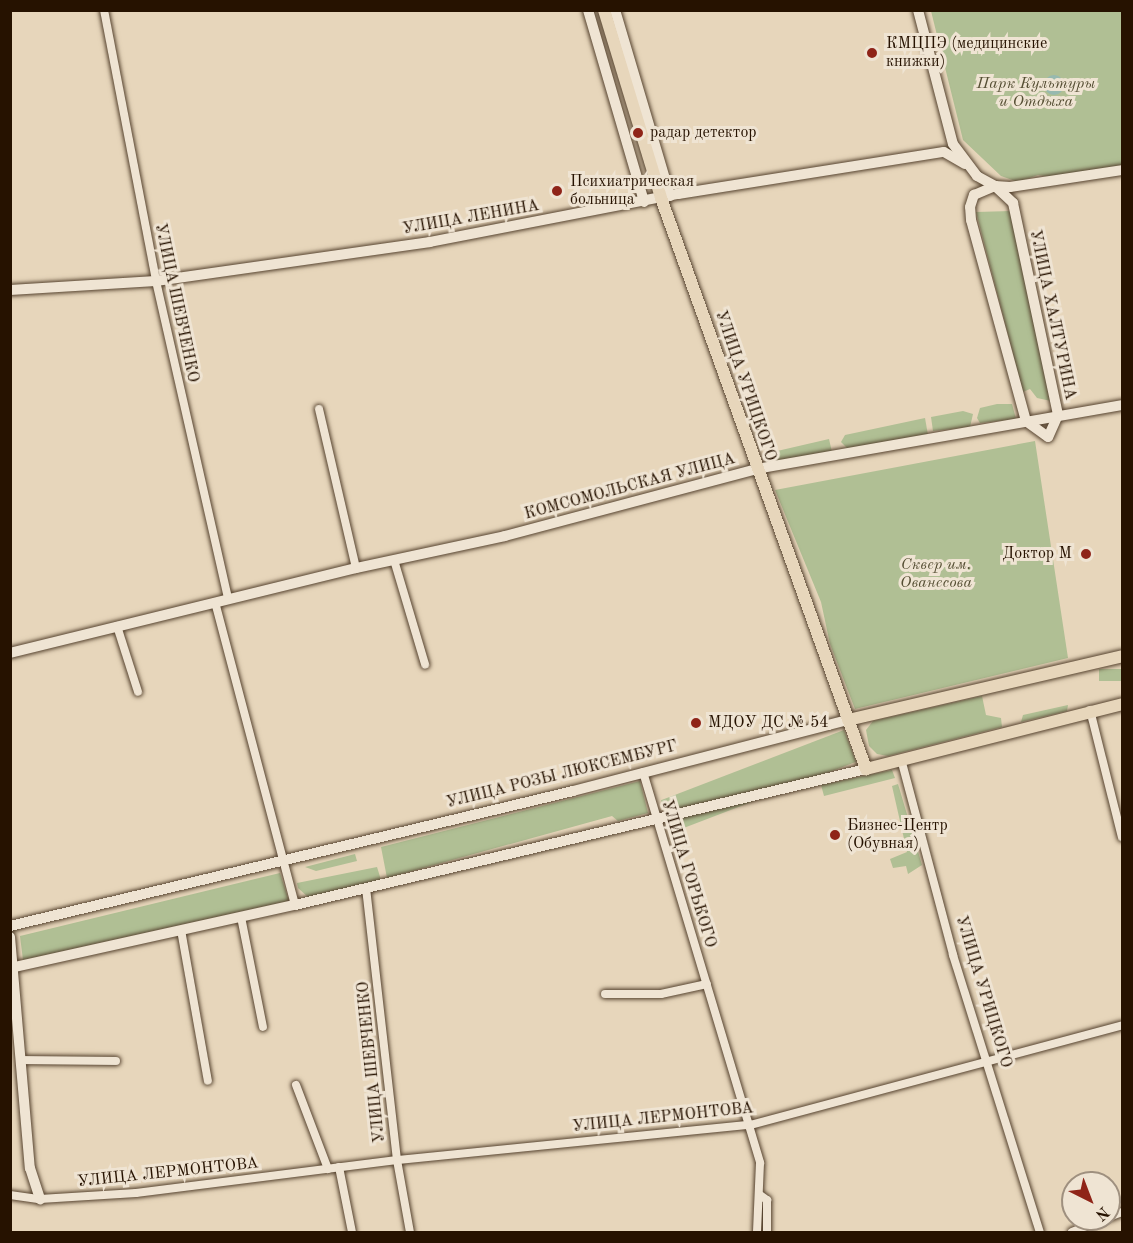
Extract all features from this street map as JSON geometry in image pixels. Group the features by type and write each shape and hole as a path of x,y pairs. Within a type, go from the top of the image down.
{"main road":[{"path":"588,10 645,202"},
{"name":"УЛИЦА УРИЦКОГО","path":"604,10 756,469 866,769"},
{"name":"УЛИЦА УРИЦКОГО","path":"615,10 666,197"},
{"name":"УЛИЦА ХАЛТУРИНА","path":"918,10 953,144 966,164 1013,203 1058,415 1048,436 1026,422"},
{"name":"УЛИЦА ЛЕНИНА","path":"10,290 156,281 430,242 666,197 944,152 966,164"},
{"path":"1026,422 971,220 974,195 995,186 1010,187 1122,170"},
{"name":"КОМСОМОЛЬСКАЯ УЛИЦА","path":"10,653 356,568 505,536 756,469 1122,405"},
{"name":"УЛИЦА РОЗЫ ЛЮКСЕМБУРГ","path":"10,926 282,862 848,720 1122,656"},
{"path":"12,968 295,905 656,817 866,769 1090,710 1122,704"},
{"path":"10,937 30,1168 40,1199"}],"street":[{"name":"УЛИЦА ШЕВЧЕНКО","path":"104,10 156,281 228,599"},
{"path":"319,408 356,568"},
{"path":"394,560 425,664"},
{"path":"215,602 295,905"},
{"path":"117,626 138,692"},
{"path":"1090,710 1122,837"},
{"name":"УЛИЦА УРИЦКОГО","path":"902,759 937,900 1040,1233"},
{"name":"УЛИЦА ГОРЬКОГО","path":"643,772 750,1125 759,1163 760,1195 757,1233"},
{"name":"УЛИЦА ШЕВЧЕНКО","path":"366,888 397,1160 410,1233"},
{"path":"241,917 263,1027"},
{"path":"181,930 208,1081"},
{"path":"605,994 661,994 707,984"},
{"name":"УЛИЦА ЛЕРМОНТОВА","path":"10,1195 40,1199 136,1193 397,1160 750,1125 988,1064 1122,1026"},
{"path":"21,1060 116,1061"},
{"path":"296,1085 328,1169"},
{"path":"339,1167 352,1233"},
{"name":"УЛИЦА ГОРЬКОГО","path":"760,1195 767,1200 767,1233"}],"green space":[{"name":"Парк Культуры и Отдыха","path":"931,11 1122,11 1122,166 1051,177 1038,175 1018,182 1001,176 963,140"},
{"path":"1011,211 1051,401 1037,398 1030,389 1023,392 976,212"},
{"path":"997,404 1012,404 1016,419 980,423 977,418 980,408"},
{"path":"963,411 973,414 970,427 933,431 931,417"},
{"path":"925,418 928,435 848,449 841,442 845,435"},
{"path":"829,439 832,452 772,465 770,453"},
{"name":"Сквер им. Ованесова","path":"1035,441 1068,658 855,709 830,644 821,602 775,490"},
{"path":"1099,669 1122,669 1122,681 1099,681"},
{"path":"982,696 986,715 1001,718 1002,727 888,756 877,754 869,746 866,730 873,721"},
{"path":"1068,705 1067,711 1021,722 1023,715"},
{"path":"844,730 856,762 673,832 661,800"},
{"path":"892,770 895,778 824,796 821,785"},
{"path":"640,781 648,813 618,821 612,816 387,878 381,847"},
{"path":"898,784 922,865 908,874 906,866 893,868 890,859 907,852 892,786"},
{"path":"355,854 357,861 316,871 305,867"},
{"path":"377,867 381,880 309,898 298,888 297,883"},
{"path":"280,873 289,901 23,960 20,936"}],"water":[{"path":"1054,75 1061,78 1064,85 1061,92 1054,95 1047,92 1044,85 1047,78"}],"place":[{"name":"КМЦПЭ (медицинские книжки)","path":"872,53"},
{"name":"радар детектор","path":"638,133"},
{"name":"Психиатрическая больница","path":"557,191"},
{"name":"Доктор М","path":"1086,554"},
{"name":"МДОУ ДС № 54","path":"696,723"},
{"name":"Бизнес-Центр (Обувная)","path":"835,835"}]}
